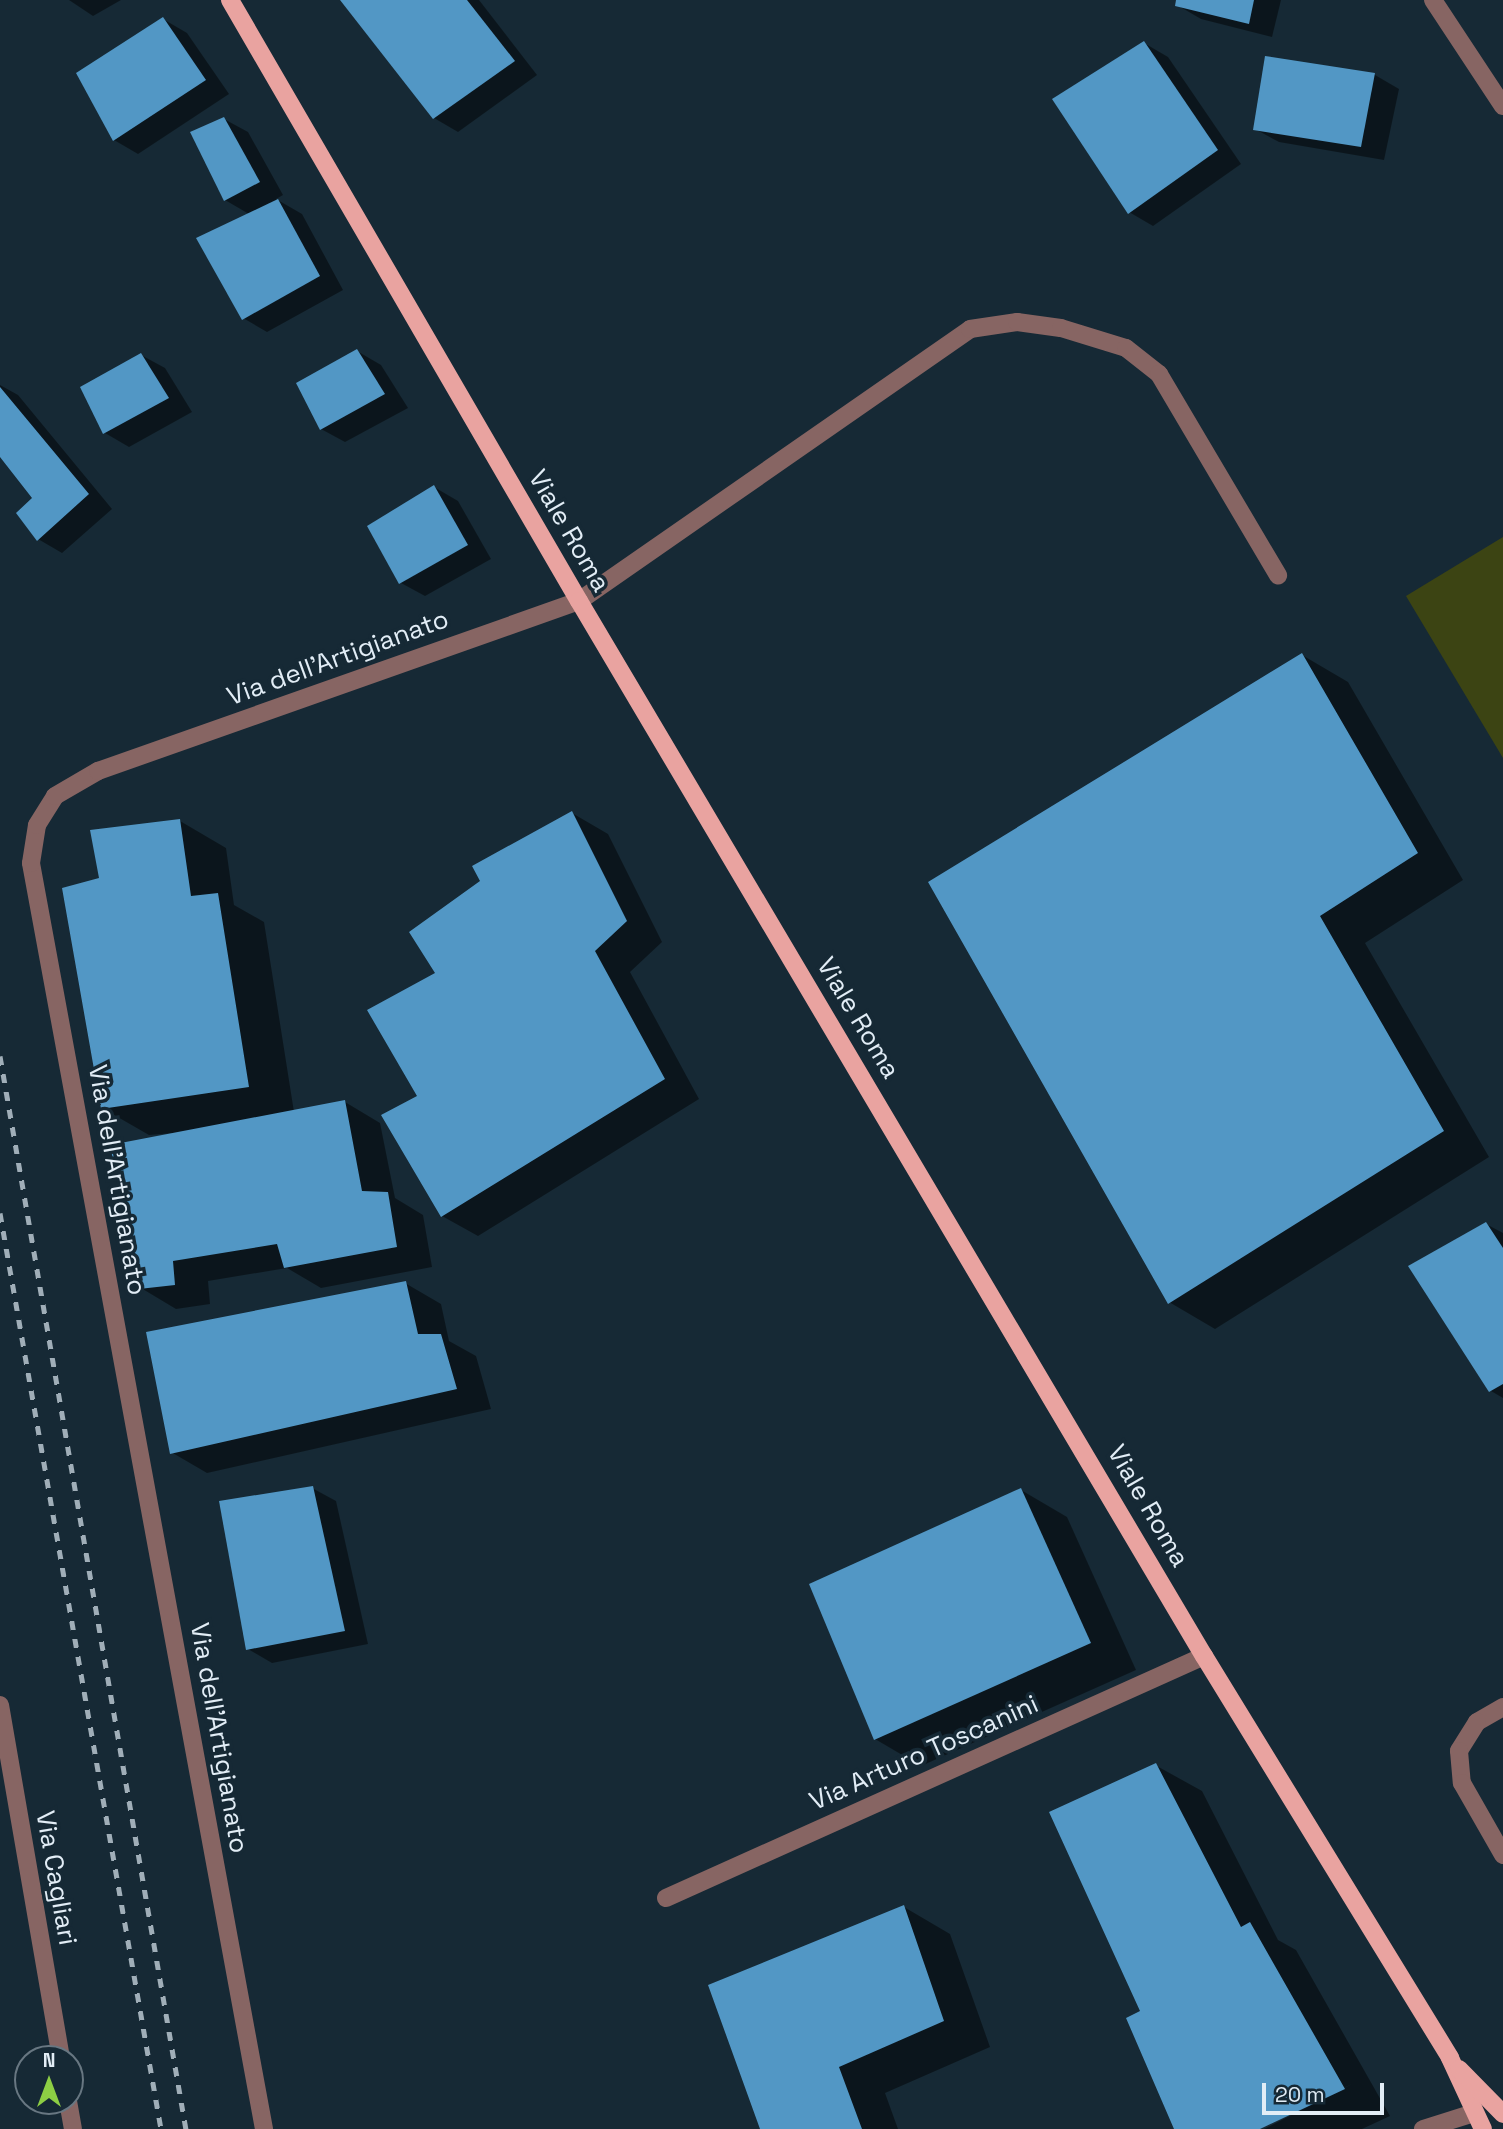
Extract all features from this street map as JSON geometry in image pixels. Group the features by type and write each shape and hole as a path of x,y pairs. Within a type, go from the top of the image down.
{"main road":[{"name":"Viale Roma","path":"230,0 579,601 1204,1656 1450,2058 1483,2129"},
{"name":"Viale Roma","path":"1450,2058 1503,2114"}],"street":[{"path":"1433,0 1503,106"},
{"name":"Via dell'Artigianato","path":"264,2129 32,863 37,825 55,796 98,771 579,601 970,329 1017,323 1061,328 1126,348 1158,374 1278,575"},
{"name":"Via Arturo Toscanini","path":"666,1898 1204,1656"},
{"name":"Via Cagliari","path":"0,1705 59,2045"},
{"path":"1503,1707 1477,1723 1459,1751 1462,1783 1503,1855"},
{"path":"1423,2129 1474,2113"}],"green space":[{"path":"1503,537 1503,758 1406,596"}],"building":[{"path":"340,0 467,0 515,61 433,119"},
{"path":"1176,0 1254,0 1249,24 1175,6"},
{"path":"163,17 206,80 113,141 76,73"},
{"path":"1144,41 1218,150 1128,214 1052,99"},
{"path":"1265,56 1375,73 1361,147 1253,130"},
{"path":"224,117 260,182 224,201 190,132"},
{"path":"278,199 320,276 242,320 196,238"},
{"path":"357,349 385,394 320,430 296,383"},
{"path":"141,353 169,398 103,434 80,387"},
{"path":"0,387 89,494 37,541 16,513 32,498 0,457"},
{"path":"434,485 468,545 399,584 367,526"},
{"path":"1302,653 1418,853 1320,916 1444,1131 1168,1304 928,882"},
{"path":"572,811 627,921 595,951 665,1079 441,1217 381,1115 417,1096 367,1010 435,973 409,932 480,881 472,866"},
{"path":"180,819 191,896 218,893 249,1087 101,1109 62,888 99,878 90,830"},
{"path":"345,1100 362,1191 388,1192 397,1247 284,1268 277,1244 173,1261 175,1285 139,1289 110,1145"},
{"path":"1486,1222 1503,1248 1503,1384 1489,1392 1408,1266"},
{"path":"406,1281 418,1334 441,1334 457,1389 170,1454 146,1332"},
{"path":"313,1486 345,1631 246,1650 219,1501"},
{"path":"1021,1488 1091,1643 874,1740 809,1584"},
{"path":"1156,1763 1241,1927 1250,1922 1345,2089 1260,2129 1174,2129 1126,2018 1140,2011 1049,1812"},
{"path":"904,1905 944,2021 839,2067 862,2129 760,2129 708,1985"}],"railway":[{"path":"0,1056 186,2129"},
{"path":"0,1213 161,2129"}]}
